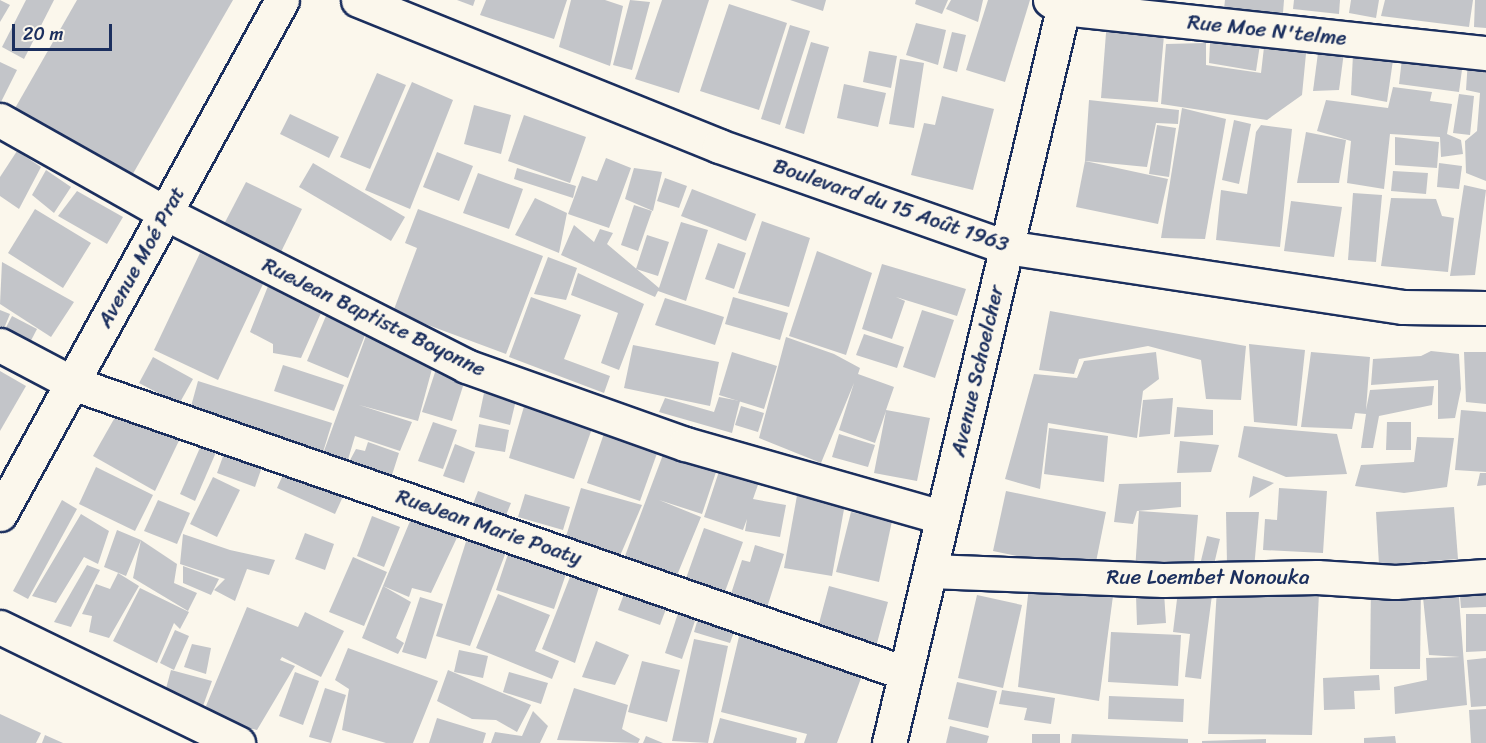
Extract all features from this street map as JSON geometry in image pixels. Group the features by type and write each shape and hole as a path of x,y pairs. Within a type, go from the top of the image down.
{"street":[{"name":"Avenue Moé Prat","path":"0,514 282,0"},
{"name":"Boulevard du 15 Août 1963","path":"358,0 719,146 1006,247 1403,307 1486,308"},
{"name":"Avenue Schoelcher","path":"889,743 1006,247 1059,3"},
{"name":"Rue Moe N'telme","path":"1059,3 1486,52"},
{"name":"RueJean Baptiste Boyonne","path":"0,120 165,213 466,366 685,444 942,517"},
{"name":"RueJean Marie Poaty","path":"0,345 72,383 905,673"},
{"name":"Rue Loembet Nonouka","path":"930,571 1162,580 1317,577 1395,582 1486,576"},
{"path":"0,627 238,743"}],"building":[{"path":"0,0 10,5 0,22"},
{"path":"26,0 54,0 24,59 2,47"},
{"path":"77,0 233,0 123,191 6,124"},
{"path":"457,0 475,0 473,6"},
{"path":"486,0 567,0 554,39 480,15"},
{"path":"571,0 605,0 623,6 610,66 559,47"},
{"path":"630,0 650,2 632,70 613,65"},
{"path":"662,0 709,0 679,93 635,79"},
{"path":"790,0 826,0 823,11"},
{"path":"916,0 948,0 942,14 915,4"},
{"path":"951,0 983,0 978,22 946,9"},
{"path":"988,0 1030,0 1005,82 966,70"},
{"path":"1225,0 1284,0 1283,13 1224,9"},
{"path":"1294,0 1340,0 1339,14 1293,9"},
{"path":"1351,0 1379,0 1376,18 1349,13"},
{"path":"1385,0 1473,0 1469,27 1381,16"},
{"path":"1475,0 1486,0 1486,28 1474,27"},
{"path":"729,4 787,23 759,110 700,91"},
{"path":"1107,20 1165,24 1158,102 1101,98"},
{"path":"916,23 946,30 938,65 906,55"},
{"path":"1211,24 1262,31 1256,71 1209,63"},
{"path":"790,25 810,31 780,125 761,119"},
{"path":"1266,30 1308,33 1302,95 1267,120 1161,104 1166,44 1206,43 1206,65 1261,73"},
{"path":"1321,30 1346,37 1339,90 1313,91"},
{"path":"952,32 966,35 957,72 943,68"},
{"path":"811,42 829,47 804,134 785,128"},
{"path":"1404,42 1465,47 1459,92 1399,84"},
{"path":"1469,44 1486,46 1486,181 1466,173 1465,141 1477,131 1480,93 1466,90"},
{"path":"869,51 897,56 891,88 863,82"},
{"path":"1353,54 1393,60 1387,102 1351,95"},
{"path":"900,59 924,63 914,128 889,124"},
{"path":"0,62 17,70 0,104"},
{"path":"377,73 406,85 370,169 340,157"},
{"path":"412,82 453,100 410,209 365,190"},
{"path":"844,84 886,93 878,127 837,118"},
{"path":"1393,87 1432,92 1430,101 1452,104 1447,134 1461,140 1463,154 1441,157 1440,137 1390,134 1384,189 1347,183 1351,141 1317,131 1326,100 1388,108"},
{"path":"1459,94 1474,96 1470,135 1453,133"},
{"path":"942,96 994,109 973,190 911,175 924,123 935,125"},
{"path":"1089,100 1179,110 1178,124 1156,123 1147,167 1085,161"},
{"path":"474,105 511,115 501,154 464,144"},
{"path":"1182,108 1226,119 1205,239 1161,238"},
{"path":"290,114 339,137 329,158 280,134"},
{"path":"524,115 586,137 570,183 508,161"},
{"path":"1234,120 1251,124 1239,184 1222,180"},
{"path":"1157,125 1176,128 1169,177 1149,174"},
{"path":"1261,125 1292,129 1280,247 1216,240 1221,190 1247,194 1256,132"},
{"path":"1306,132 1346,140 1339,183 1297,183"},
{"path":"1395,137 1439,142 1437,168 1395,165"},
{"path":"17,151 41,167 19,209 0,196 0,177"},
{"path":"437,152 473,166 459,201 423,187"},
{"path":"606,158 631,168 609,228 568,214 582,176 597,181"},
{"path":"1085,161 1168,179 1158,224 1076,207"},
{"path":"313,163 405,217 391,241 299,187"},
{"path":"1439,163 1462,166 1459,189 1437,187"},
{"path":"517,168 576,186 573,198 514,179"},
{"path":"634,168 662,172 653,211 625,199"},
{"path":"46,170 71,187 54,213 32,195"},
{"path":"1393,171 1428,173 1426,194 1391,191"},
{"path":"478,173 523,189 509,229 463,213"},
{"path":"665,178 687,186 679,208 657,201"},
{"path":"246,182 302,209 279,256 222,228"},
{"path":"1464,185 1486,190 1475,275 1450,276"},
{"path":"692,189 756,214 746,241 681,216"},
{"path":"77,191 123,217 107,244 58,216"},
{"path":"1353,193 1382,195 1376,262 1348,260"},
{"path":"535,198 567,213 559,253 515,235"},
{"path":"1391,198 1436,199 1442,216 1454,218 1448,272 1381,266"},
{"path":"1291,201 1342,207 1334,257 1284,251"},
{"path":"634,205 652,211 638,251 621,245"},
{"path":"35,209 91,243 63,288 8,253"},
{"path":"418,209 543,256 506,354 393,312 417,248 405,243"},
{"path":"762,221 810,238 789,307 738,293"},
{"path":"681,222 708,230 686,301 658,291 655,297 561,255 574,225 594,242 600,229 613,233 607,244 659,288"},
{"path":"647,235 669,242 658,276 636,269"},
{"path":"718,243 746,253 734,289 705,279"},
{"path":"817,251 872,273 846,355 789,336"},
{"path":"200,253 264,282 218,380 154,350"},
{"path":"548,257 577,268 566,300 534,294"},
{"path":"2,262 74,302 51,337 0,304"},
{"path":"882,264 966,289 957,316 896,297 905,301 892,339 862,329"},
{"path":"578,273 644,304 619,370 601,363 618,313 571,295"},
{"path":"270,281 325,304 301,358 273,353 273,344 250,332"},
{"path":"531,297 581,315 564,359 610,376 604,393 509,357"},
{"path":"733,297 788,313 780,340 725,324"},
{"path":"665,298 724,317 715,345 655,325"},
{"path":"331,304 371,320 348,378 307,361"},
{"path":"0,310 10,314 0,338"},
{"path":"922,310 954,320 935,378 903,367"},
{"path":"1050,311 1246,346 1241,400 1206,399 1201,360 1148,346 1079,359 1074,374 1039,370"},
{"path":"12,316 37,329 24,354 0,339"},
{"path":"371,322 439,343 418,421 359,405 412,422 400,451 355,436 344,473 320,462"},
{"path":"864,334 904,347 897,368 856,355"},
{"path":"786,337 834,354 860,368 858,374 894,387 886,410 930,418 917,481 874,473 886,411 875,443 839,430 854,383 821,463 759,438"},
{"path":"1249,344 1305,350 1297,426 1254,422"},
{"path":"633,345 719,362 710,406 624,388"},
{"path":"1431,351 1459,354 1461,389 1455,418 1438,419 1438,380 1371,385 1373,359 1421,356"},
{"path":"732,352 777,366 764,409 719,395"},
{"path":"1156,352 1159,379 1143,391 1137,438 1048,423 1040,489 1005,479 1034,374 1077,378 1084,361"},
{"path":"1311,352 1370,357 1366,410 1370,390 1434,386 1432,405 1379,416 1373,448 1361,448 1366,414 1355,413 1352,429 1301,427"},
{"path":"1464,352 1486,352 1486,404 1466,402"},
{"path":"153,357 193,379 179,404 139,383"},
{"path":"439,360 468,370 452,421 422,412"},
{"path":"283,365 344,385 334,411 274,391"},
{"path":"0,371 26,386 0,431"},
{"path":"532,379 599,409 574,479 509,458"},
{"path":"198,381 332,423 323,452 190,410"},
{"path":"484,393 516,400 510,425 479,417"},
{"path":"719,397 740,401 732,433 659,412 665,398 714,412"},
{"path":"1173,398 1170,434 1139,437 1143,400"},
{"path":"122,405 185,428 155,491 93,456"},
{"path":"741,406 764,413 758,432 735,425"},
{"path":"1177,407 1213,410 1213,435 1174,437"},
{"path":"1461,410 1486,412 1486,472 1455,470"},
{"path":"611,413 665,431 640,501 587,483"},
{"path":"433,422 457,430 443,469 418,461"},
{"path":"1387,422 1411,422 1411,450 1386,450"},
{"path":"479,424 509,430 505,452 475,447"},
{"path":"1244,426 1337,434 1347,474 1286,477 1238,457"},
{"path":"673,428 725,445 702,514 659,500 701,517 673,585 622,564"},
{"path":"1049,428 1108,436 1104,482 1044,474"},
{"path":"839,434 875,445 868,467 832,457"},
{"path":"205,436 220,443 195,501 180,494"},
{"path":"1417,437 1454,438 1447,487 1404,493 1355,486 1361,465 1414,462"},
{"path":"1180,441 1219,445 1211,472 1177,473"},
{"path":"368,442 399,453 392,475 349,462 356,449 365,451"},
{"path":"455,444 475,452 464,483 443,476"},
{"path":"727,447 767,459 753,499 786,505 780,537 745,531 747,519 743,530 704,517"},
{"path":"226,448 264,461 255,487 217,473"},
{"path":"287,466 345,492 335,514 277,488"},
{"path":"96,467 153,495 135,531 79,504"},
{"path":"1480,473 1486,473 1486,485 1477,486"},
{"path":"1253,476 1274,483 1249,498"},
{"path":"213,477 240,490 217,537 190,524"},
{"path":"1181,482 1181,507 1137,511 1133,524 1114,522 1119,484"},
{"path":"581,488 642,505 616,565 564,543"},
{"path":"1279,488 1327,491 1323,553 1263,550 1265,519 1277,520"},
{"path":"798,490 846,498 832,576 784,568"},
{"path":"478,491 511,503 502,525 470,512"},
{"path":"1006,491 1106,512 1094,572 993,551"},
{"path":"525,494 570,507 563,530 518,517"},
{"path":"62,500 77,509 28,599 13,591"},
{"path":"158,500 190,513 177,544 144,531"},
{"path":"1454,507 1458,559 1379,565 1376,512"},
{"path":"1139,511 1198,515 1193,574 1135,571"},
{"path":"851,512 892,521 879,582 836,572"},
{"path":"1226,512 1259,512 1254,569 1227,564"},
{"path":"81,514 109,531 98,564 84,557 56,603 32,596"},
{"path":"413,514 462,527 431,593 412,588 409,597 383,586"},
{"path":"372,516 400,527 384,567 357,556"},
{"path":"471,526 511,539 470,646 436,636"},
{"path":"704,528 743,542 723,597 684,584"},
{"path":"117,530 141,540 126,576 104,567"},
{"path":"305,533 334,544 325,570 295,559"},
{"path":"183,534 230,550 275,560 269,575 247,569 235,601 214,590 225,579 180,564"},
{"path":"1207,536 1220,539 1211,577 1198,573"},
{"path":"141,540 177,564 174,583 197,593 188,611 133,578"},
{"path":"755,545 784,554 765,614 728,603 742,560 750,562"},
{"path":"508,554 566,574 554,609 496,590"},
{"path":"353,557 387,572 364,626 329,612"},
{"path":"577,559 605,568 575,663 542,649"},
{"path":"87,565 100,570 71,627 54,622"},
{"path":"183,566 219,579 211,595 183,583"},
{"path":"118,573 139,586 109,638 89,632 92,616 82,614 96,584 110,589"},
{"path":"1486,583 1486,607 1461,608 1459,585"},
{"path":"1458,584 1467,705 1395,714 1394,687 1427,680 1426,658 1460,657 1429,655 1422,588"},
{"path":"1371,585 1421,586 1420,669 1370,669"},
{"path":"383,586 411,602 396,638 404,643 398,654 362,638"},
{"path":"627,586 669,601 660,625 618,610"},
{"path":"829,586 888,602 876,647 817,631"},
{"path":"1029,586 1113,596 1099,701 1018,687"},
{"path":"140,588 189,612 180,629 174,623 157,663 113,641"},
{"path":"1217,589 1319,593 1312,735 1208,734"},
{"path":"1178,591 1212,595 1201,679 1185,677 1190,634 1173,632"},
{"path":"1164,593 1166,623 1137,625 1136,595"},
{"path":"498,594 550,615 535,651 559,661 552,679 476,648"},
{"path":"977,595 1022,605 1003,688 958,678"},
{"path":"420,597 443,604 426,659 402,652"},
{"path":"247,607 298,627 305,612 344,631 321,677 282,657 280,660 295,666 257,730 227,722 206,706"},
{"path":"680,607 698,612 682,659 665,653"},
{"path":"700,612 737,624 730,643 694,632"},
{"path":"1466,614 1486,614 1486,651 1466,652"},
{"path":"743,620 867,662 837,743 804,743 807,734 721,712"},
{"path":"175,630 189,636 174,670 160,663"},
{"path":"1111,632 1181,635 1178,686 1108,682"},
{"path":"694,639 728,646 708,743 672,741"},
{"path":"596,641 629,655 615,685 582,677"},
{"path":"192,644 211,648 206,674 184,667"},
{"path":"348,648 438,681 413,743 386,743 342,730 349,689 335,680"},
{"path":"459,650 488,656 483,678 454,672"},
{"path":"1486,658 1486,706 1471,707 1467,660"},
{"path":"642,661 680,670 667,722 628,712"},
{"path":"171,670 212,681 203,706 164,696"},
{"path":"448,670 531,705 517,732 496,720 472,719 437,701"},
{"path":"295,672 319,681 303,725 279,716"},
{"path":"509,672 548,683 541,704 503,692"},
{"path":"1379,675 1380,690 1354,691 1355,709 1324,710 1323,678"},
{"path":"957,682 997,691 988,728 948,719"},
{"path":"325,688 346,695 331,743 309,737"},
{"path":"574,688 628,705 622,729 640,739 638,743 557,740"},
{"path":"1002,690 1055,698 1051,724 1024,720 1027,708 999,704"},
{"path":"1109,696 1184,699 1183,722 1108,719"},
{"path":"1486,709 1486,743 1471,743 1469,710"},
{"path":"533,711 548,726 540,743 491,743 495,732 522,736"},
{"path":"0,714 41,733 36,743 0,743"},
{"path":"437,718 486,733 483,743 429,743"},
{"path":"720,718 797,738 796,743 713,743"},
{"path":"950,726 989,736 987,743 946,743"},
{"path":"1032,734 1060,734 1060,743 1032,743"},
{"path":"1072,734 1188,739 1188,743 1071,743"},
{"path":"45,735 63,743 42,743"},
{"path":"646,736 663,743 643,743"},
{"path":"1395,736 1396,743 1364,743 1364,738"},
{"path":"1266,739 1266,743 1202,743 1202,741"}]}
